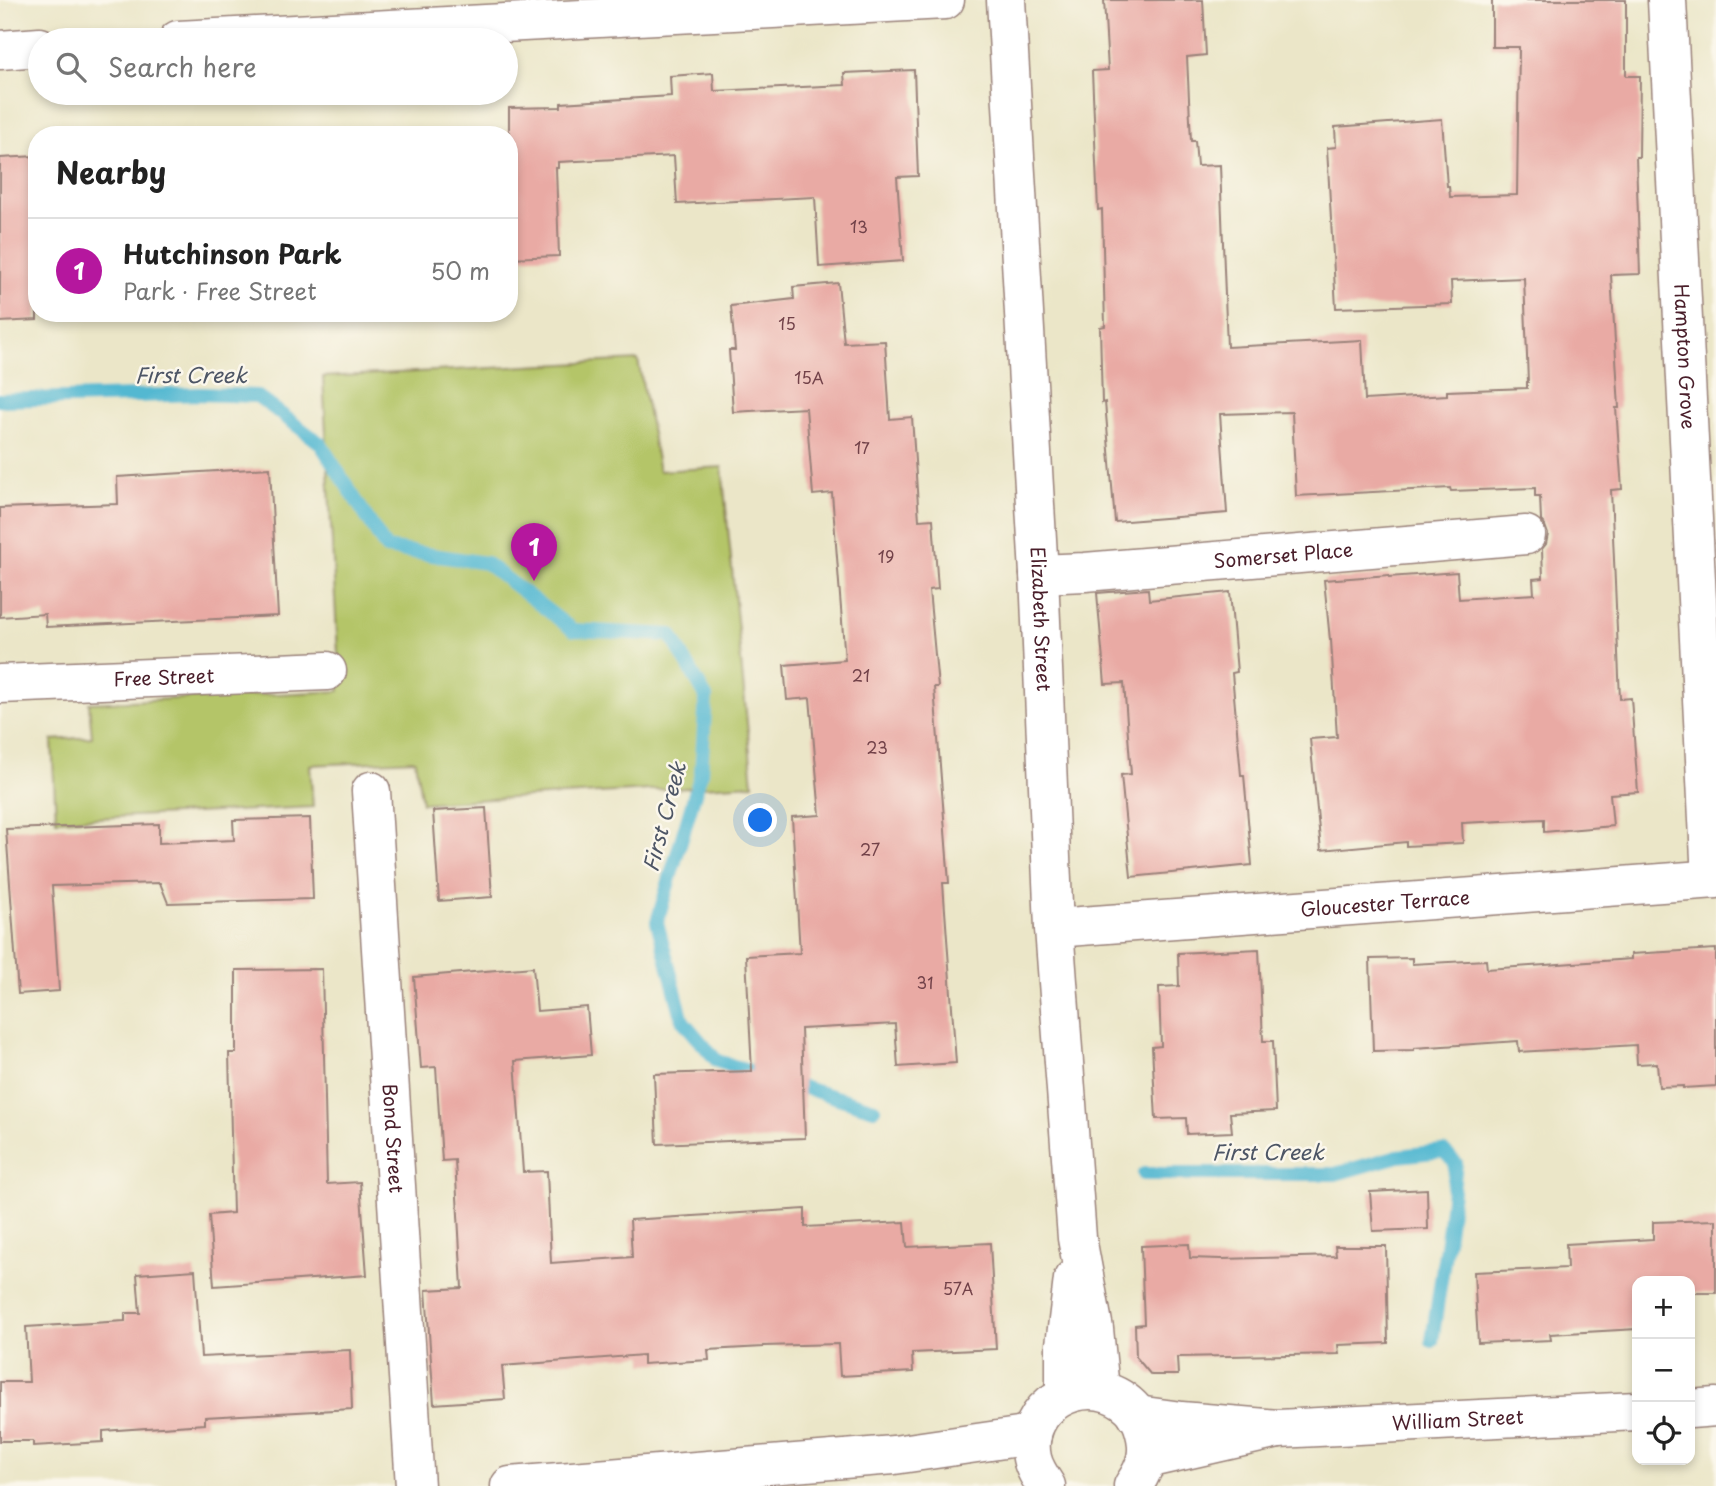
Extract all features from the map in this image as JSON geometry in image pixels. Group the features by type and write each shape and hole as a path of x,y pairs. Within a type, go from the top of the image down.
{"street":[{"path":"408,28 945,0"},
{"name":"Elizabeth Street","path":"1006,0 1039,574 1054,928 1077,1238 1065,1345 1082,1392"},
{"name":"Hampton Grove","path":"1667,0 1714,879"},
{"path":"0,50 28,48"},
{"name":"Somerset Place","path":"1039,574 1526,535"},
{"name":"Free Street","path":"0,684 327,671"},
{"name":"Bond Street","path":"372,791 415,1486"},
{"name":"Gloucester Terrace","path":"1054,928 1714,879"},
{"path":"510,1486 894,1455 1038,1463 1043,1412 1052,1402 1082,1392 1116,1395 1130,1406 1141,1420 1147,1436 1140,1472"},
{"path":"1695,1409 1716,1408"},
{"name":"William Street","path":"1137,1415 1278,1429 1632,1411"},
{"name":"William Street","path":"1140,1472 1278,1429"}],"green space":[{"path":"638,360 659,471 722,467 753,784 422,803 415,760 310,765 313,807 56,820 52,740 92,737 89,703 340,691 323,377"}],"building":[{"path":"1104,0 1203,0 1206,55 1187,57 1191,141 1195,141 1197,166 1220,165 1227,347 1362,340 1365,400 1447,395 1447,391 1527,388 1524,278 1451,281 1452,304 1336,308 1327,148 1336,147 1335,127 1442,119 1450,197 1517,195 1519,47 1492,47 1492,0 1626,0 1626,76 1640,76 1639,157 1636,157 1640,274 1611,275 1622,489 1611,490 1620,699 1631,698 1638,792 1610,794 1613,826 1544,832 1544,819 1462,823 1463,843 1406,846 1406,842 1321,850 1310,739 1337,737 1324,580 1457,572 1459,599 1534,594 1533,579 1543,578 1542,549 1548,534 1541,520 1540,496 1535,496 1535,488 1451,491 1450,488 1296,496 1292,412 1220,414 1227,513 1115,522 1105,402 1102,403 1100,327 1105,326 1102,209 1098,210 1092,71 1108,70"},
{"path":"914,70 918,176 897,177 903,261 819,267 815,197 677,204 674,156 558,162 559,256 518,258 518,126 509,126 509,108 561,107 561,103 671,96 670,76 713,73 714,91 845,85 844,73"},
{"path":"28,156 28,320 0,322 0,158"},
{"path":"838,283 844,343 885,341 890,419 912,417 919,520 933,519 938,589 929,590 938,687 934,687 949,883 943,883 956,1063 898,1067 895,1024 801,1029 805,1138 657,1144 654,1074 752,1071 746,956 800,953 792,817 820,815 810,698 787,700 784,665 845,660 832,493 813,495 806,408 733,412 729,350 735,350 731,306 794,299 793,287"},
{"path":"270,468 278,616 46,627 45,614 0,617 0,508 118,504 117,477"},
{"path":"1148,589 1149,600 1230,592 1237,672 1232,673 1252,865 1131,877 1121,775 1131,774 1124,683 1105,684 1097,593"},
{"path":"486,808 492,897 439,901 433,811"},
{"path":"310,818 313,899 168,903 160,883 52,886 59,991 18,994 6,829 159,824 159,843 234,840 233,820"},
{"path":"1259,949 1263,1041 1273,1041 1276,1111 1230,1113 1232,1132 1187,1134 1186,1118 1156,1119 1152,1047 1161,1046 1159,987 1179,986 1178,953"},
{"path":"1716,949 1716,1086 1659,1087 1657,1063 1637,1064 1636,1045 1519,1052 1518,1041 1373,1051 1370,959 1412,958 1412,964 1486,960 1487,969 1631,959 1631,954"},
{"path":"533,967 537,1011 587,1007 591,1055 515,1061 523,1172 547,1171 551,1263 632,1257 630,1220 805,1209 805,1227 905,1222 907,1247 990,1243 996,1349 912,1353 913,1372 840,1376 838,1344 708,1350 709,1360 643,1364 643,1355 502,1366 505,1399 434,1404 426,1290 462,1288 455,1160 442,1161 436,1067 421,1068 414,977"},
{"path":"322,969 327,1184 360,1182 367,1275 214,1286 209,1215 233,1213 229,1053 236,1053 236,970"},
{"path":"1427,1189 1428,1229 1373,1231 1370,1192"},
{"path":"1716,1220 1716,1293 1695,1293 1695,1276 1632,1276 1632,1329 1550,1334 1551,1340 1478,1343 1474,1272 1567,1268 1566,1244 1653,1239 1653,1222"},
{"path":"1189,1244 1190,1258 1221,1259 1336,1256 1335,1246 1386,1246 1388,1343 1338,1345 1339,1354 1177,1357 1178,1375 1151,1375 1136,1357 1135,1325 1144,1324 1141,1246"},
{"path":"195,1270 201,1357 350,1350 352,1409 205,1417 205,1424 103,1431 103,1442 33,1446 33,1441 0,1441 0,1382 29,1382 26,1327 125,1321 125,1313 140,1313 137,1274"}],"waterway":[{"name":"First Creek","path":"0,400 200,394 257,396 320,443 386,548 486,563 573,630 671,635 706,697 701,773 657,922 683,1021 717,1061 874,1109"},
{"name":"First Creek","path":"1144,1174 1335,1174 1398,1156 1443,1151 1456,1163 1432,1341"}],"place":[{"name":"Hutchinson Park","path":"534,581"}]}
